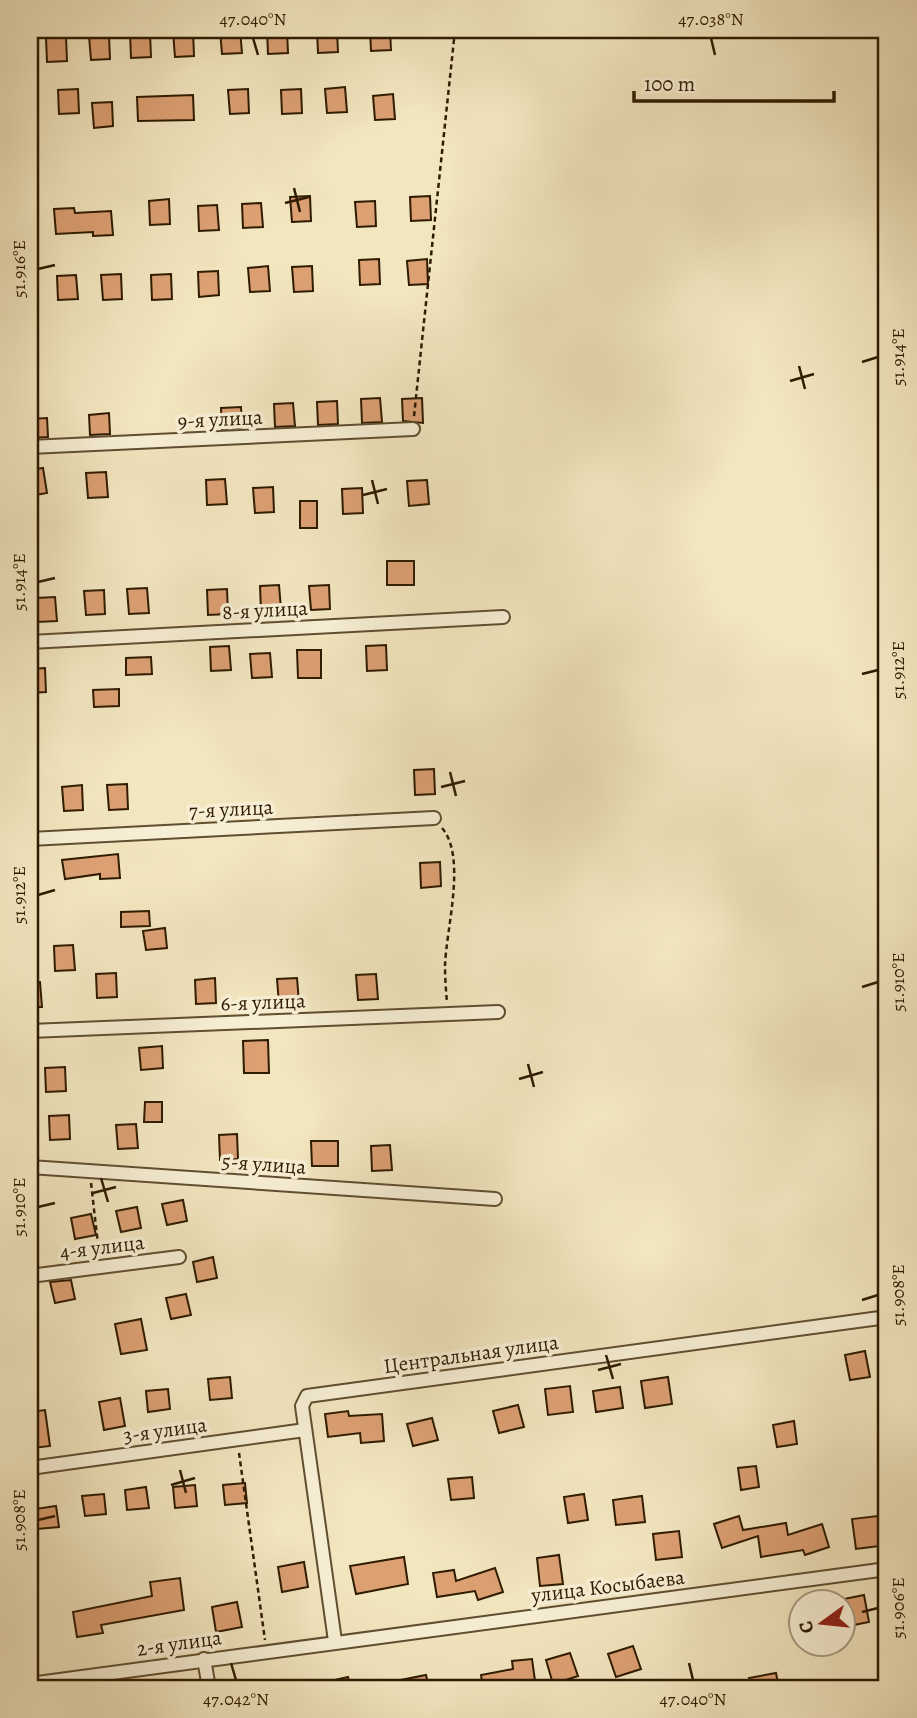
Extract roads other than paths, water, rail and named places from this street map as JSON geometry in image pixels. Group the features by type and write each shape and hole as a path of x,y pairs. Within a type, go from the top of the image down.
{"street":[{"name":"9-я улица","path":"30,447 413,429"},
{"name":"8-я улица","path":"30,642 503,617"},
{"name":"7-я улица","path":"30,839 434,818"},
{"name":"6-я улица","path":"30,1031 498,1012"},
{"name":"5-я улица","path":"30,1167 495,1199"},
{"name":"4-я улица","path":"30,1276 179,1257"},
{"name":"Центральная улица","path":"335,1641 302,1406 307,1396 887,1317"},
{"name":"3-я улица","path":"30,1468 305,1430"},
{"name":"улица Косыбаева","path":"335,1641 887,1569"},
{"name":"2-я улица","path":"30,1684 335,1641"},
{"path":"204,1659 209,1688"}]}
